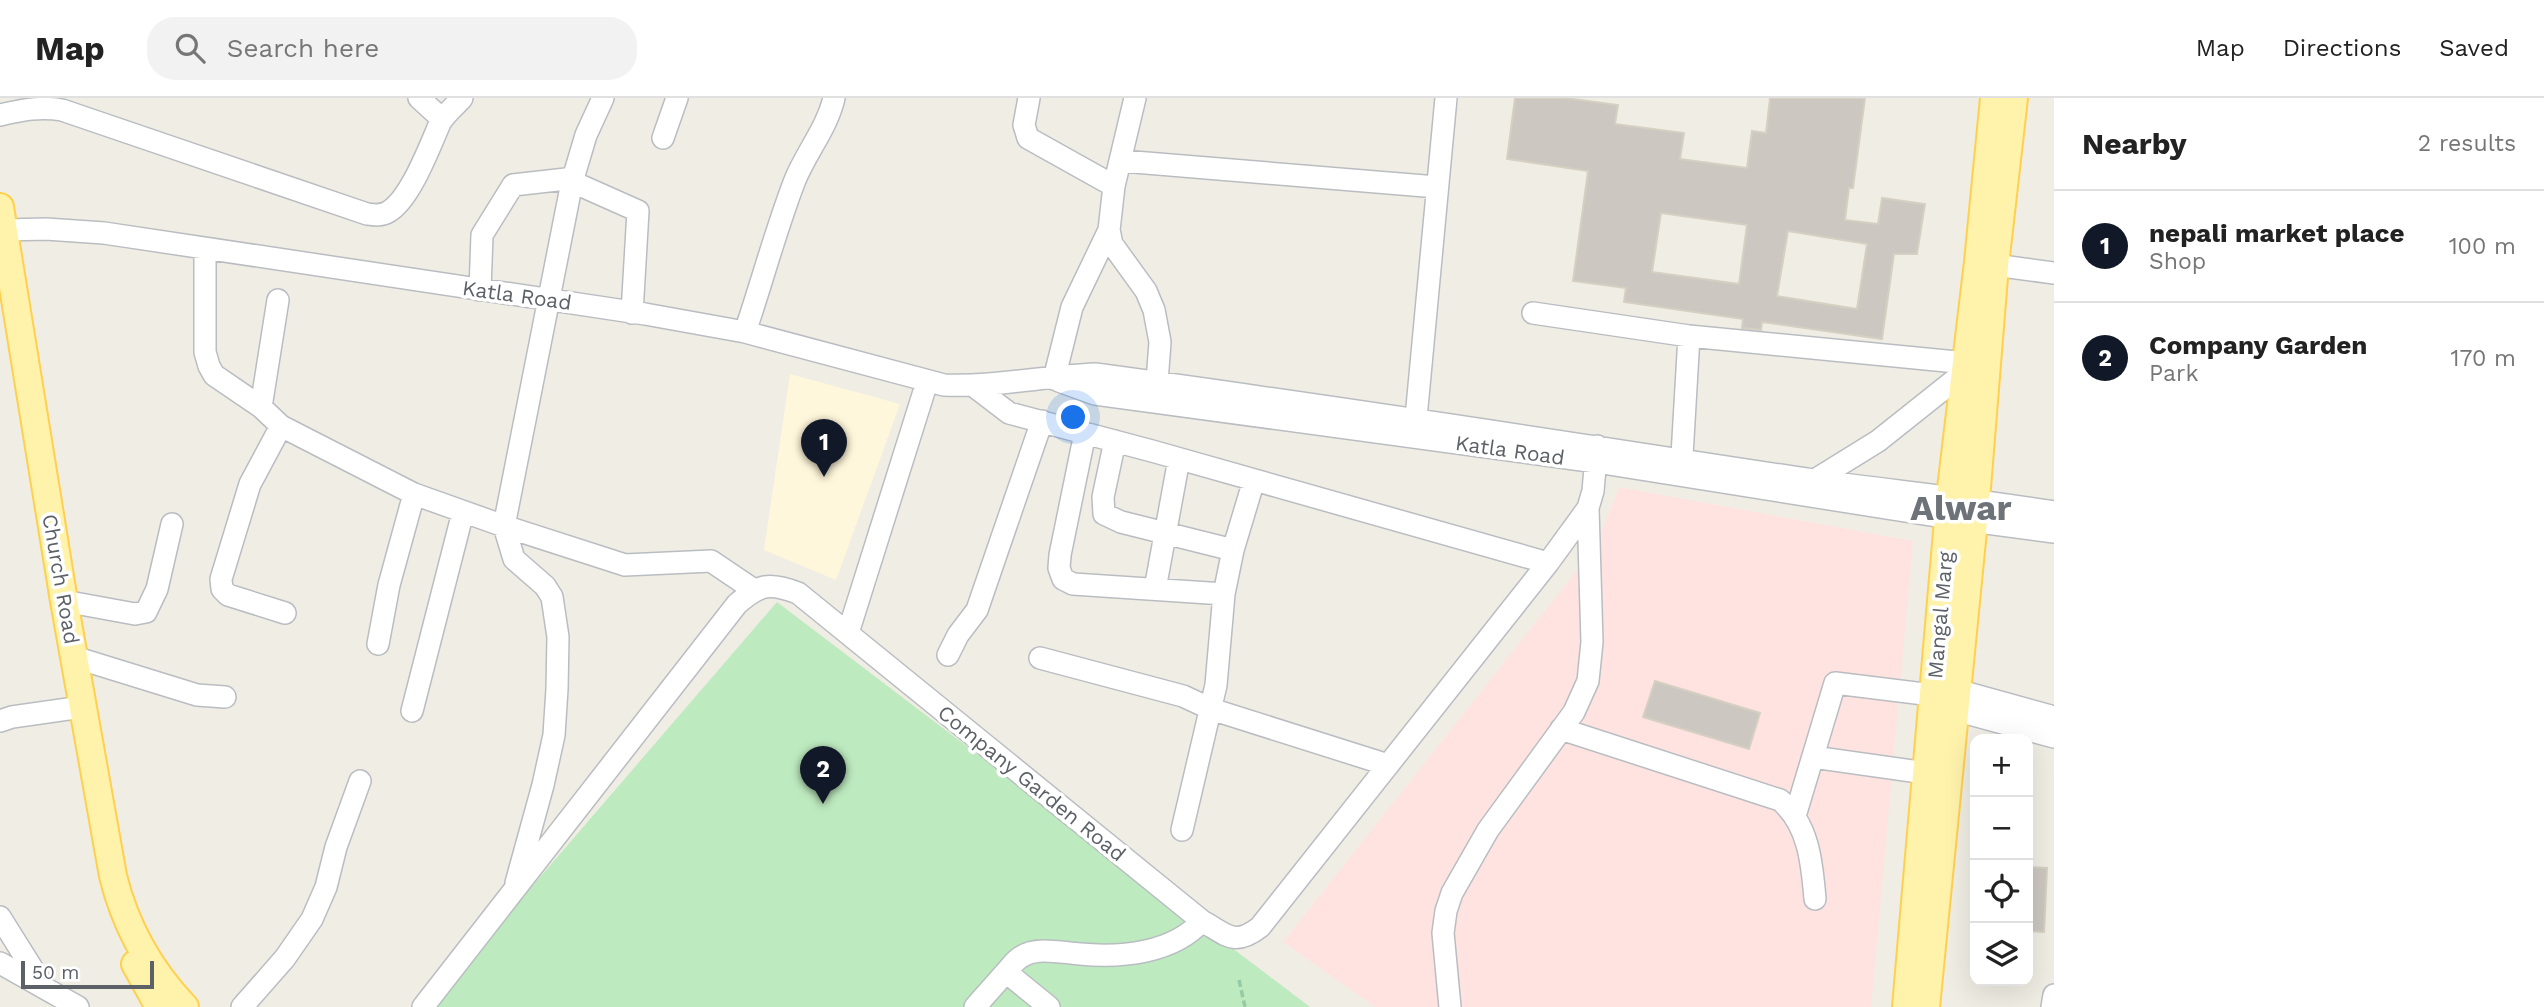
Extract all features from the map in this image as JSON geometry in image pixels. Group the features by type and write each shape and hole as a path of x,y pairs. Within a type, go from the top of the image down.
{"main road":[{"name":"Mangal Marg","path":"1906,1007 1926,773 1962,509 1987,264 1994,98"},
{"name":"Mangal Marg","path":"1926,1007 1956,700 1966,367 1987,264 2014,98"},
{"name":"Church Road","path":"3,218 9,331 64,601 106,844 128,925 154,969 165,1004"}],"street":[{"path":"419,98 442,119"},
{"path":"0,115 47,107 89,108 378,216 396,207 405,195 431,147 442,119 462,98"},
{"path":"514,890 552,746 558,637 552,597 545,586 514,559 504,527 572,182 586,135 603,98"},
{"path":"663,138 677,98"},
{"path":"745,332 794,182 811,146 825,127 834,98"},
{"path":"1029,98 1024,125 1028,138 1114,186"},
{"path":"1135,98 1114,186 1109,230 1112,244 1146,291 1154,310 1160,342 1157,382"},
{"path":"1426,426 1437,187 1446,98"},
{"path":"1122,161 1437,187"},
{"path":"480,290 482,235 513,185 566,179 638,211 632,313"},
{"name":"Katla Road","path":"3,218 46,229 104,233 745,332 944,385 975,387 1095,374 1157,382 1185,396"},
{"path":"1052,377 1072,307 1109,230"},
{"path":"205,250 205,352 209,366 214,375 261,407 281,426 414,494 504,527 625,565 711,561 754,590 737,604 423,1007"},
{"path":"1987,264 2054,273"},
{"path":"261,407 278,300"},
{"path":"1533,313 1689,336 1966,367"},
{"path":"1681,467 1689,336"},
{"path":"1815,480 1878,442 1966,367"},
{"name":"Katla Road","path":"1052,377 1095,394 1185,396 1426,426 1962,509"},
{"path":"848,633 928,382"},
{"path":"975,387 1009,413 1179,458 1548,563"},
{"path":"948,655 958,635 977,610 1042,421"},
{"path":"281,426 250,484 221,579 222,589 228,595 285,613"},
{"path":"1085,433 1060,555 1059,568 1063,579 1073,584 1224,594"},
{"path":"1115,442 1103,497 1104,514 1110,519 1233,550"},
{"name":"Company Garden Road","path":"754,590 768,585 798,593 1202,921 1232,937 1246,937 1259,927 1588,509 1597,454"},
{"path":"1155,589 1179,458"},
{"name":"Katla Road","path":"1681,467 1815,480 1962,509"},
{"path":"1182,830 1216,685 1224,594 1233,550 1254,480"},
{"path":"378,644 389,585 414,494"},
{"path":"1450,1007 1443,933 1452,893 1488,830 1581,699 1588,681 1591,666 1592,607 1588,509"},
{"path":"1962,509 2054,512"},
{"path":"1962,509 2054,532"},
{"path":"412,711 463,512"},
{"path":"64,601 135,614 146,612 157,589 172,524"},
{"path":"74,657 197,695 225,698"},
{"path":"1047,665 1183,696 1211,709 1388,765"},
{"path":"1795,816 1835,683 1924,694"},
{"path":"1956,700 2054,717"},
{"path":"1956,700 2054,737"},
{"path":"0,721 82,707"},
{"path":"1561,729 1780,800 1795,816 1806,840 1815,900"},
{"path":"1813,757 1926,773"},
{"path":"242,1007 285,958 316,912 360,781"},
{"path":"0,917 46,988"},
{"path":"975,1007 1021,956 1050,951 1121,955 1156,948 1192,932 1202,921"},
{"path":"0,963 78,1007"},
{"path":"1006,972 1049,1007"},
{"path":"2052,1007 2054,995"}],"path":[{"path":"1239,980 1245,1007"}],"shaded area":[{"path":"790,374 900,404 836,580 764,550"},
{"path":"1619,487 1913,541 1871,1007 1375,1007 1283,942 1596,546"}],"green space":[{"path":"777,602 1310,1007 428,1007"}],"building":[{"path":"1515,98 1566,98 1618,105 1615,124 1684,133 1680,159 1747,168 1752,131 1766,133 1770,98 1865,98 1853,188 1849,188 1845,220 1878,224 1882,198 1925,204 1917,254 1894,254 1882,339 1762,322 1761,330 1742,328 1743,319 1624,302 1626,288 1573,281 1588,171 1507,159","holes":["1661,213 1747,225 1739,284 1652,272","1788,231 1867,244 1857,309 1777,296"]},
{"path":"1655,681 1760,713 1749,749 1643,717"},
{"path":"2033,867 2047,868 2044,932 2033,931"}],"place":[{"name":"nepali market place","path":"824,477"},
{"name":"Company Garden","path":"823,804"}],"district":[{"name":"Alwar","path":"1961,508"}]}
